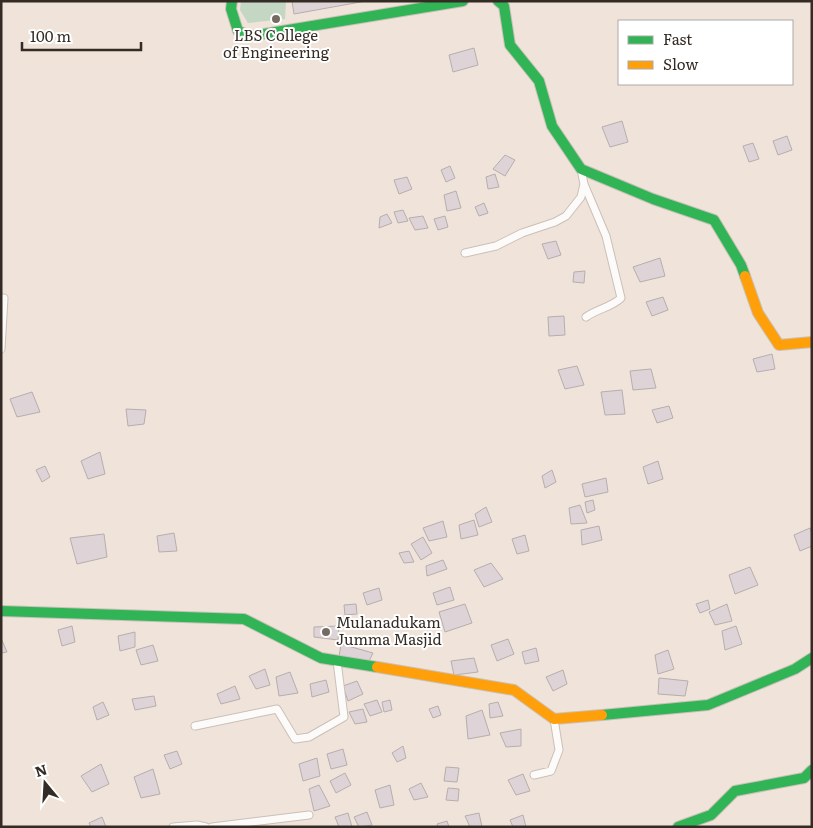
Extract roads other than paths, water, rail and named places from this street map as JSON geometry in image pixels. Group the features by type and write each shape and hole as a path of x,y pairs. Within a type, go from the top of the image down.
{"street":[{"path":"232,1 231,9 238,31 251,36 463,1"},
{"path":"498,1 504,6 510,45 539,81 552,126 581,169 584,184 606,236 621,298 616,302 595,310 586,317"},
{"path":"581,169 653,199 714,220 741,265 758,313 779,345 812,342"},
{"path":"465,253 496,246 522,232 555,222 566,216 581,197 584,184"},
{"path":"1,349 4,298"},
{"path":"1,611 244,620 321,658 514,690 554,719 708,705 795,669 812,658"},
{"path":"195,726 277,709 296,739 310,737 344,717 337,661"},
{"path":"534,775 551,772 559,750 554,719"},
{"path":"678,827 711,815 735,791 804,778 812,770"},
{"path":"212,827 309,815"},
{"path":"173,827 197,825 206,827"}],"place":[{"name":"LBS College of Engineering","path":"276,19"},
{"name":"Mulanadukam Jumma Masjid","path":"326,632"}]}
